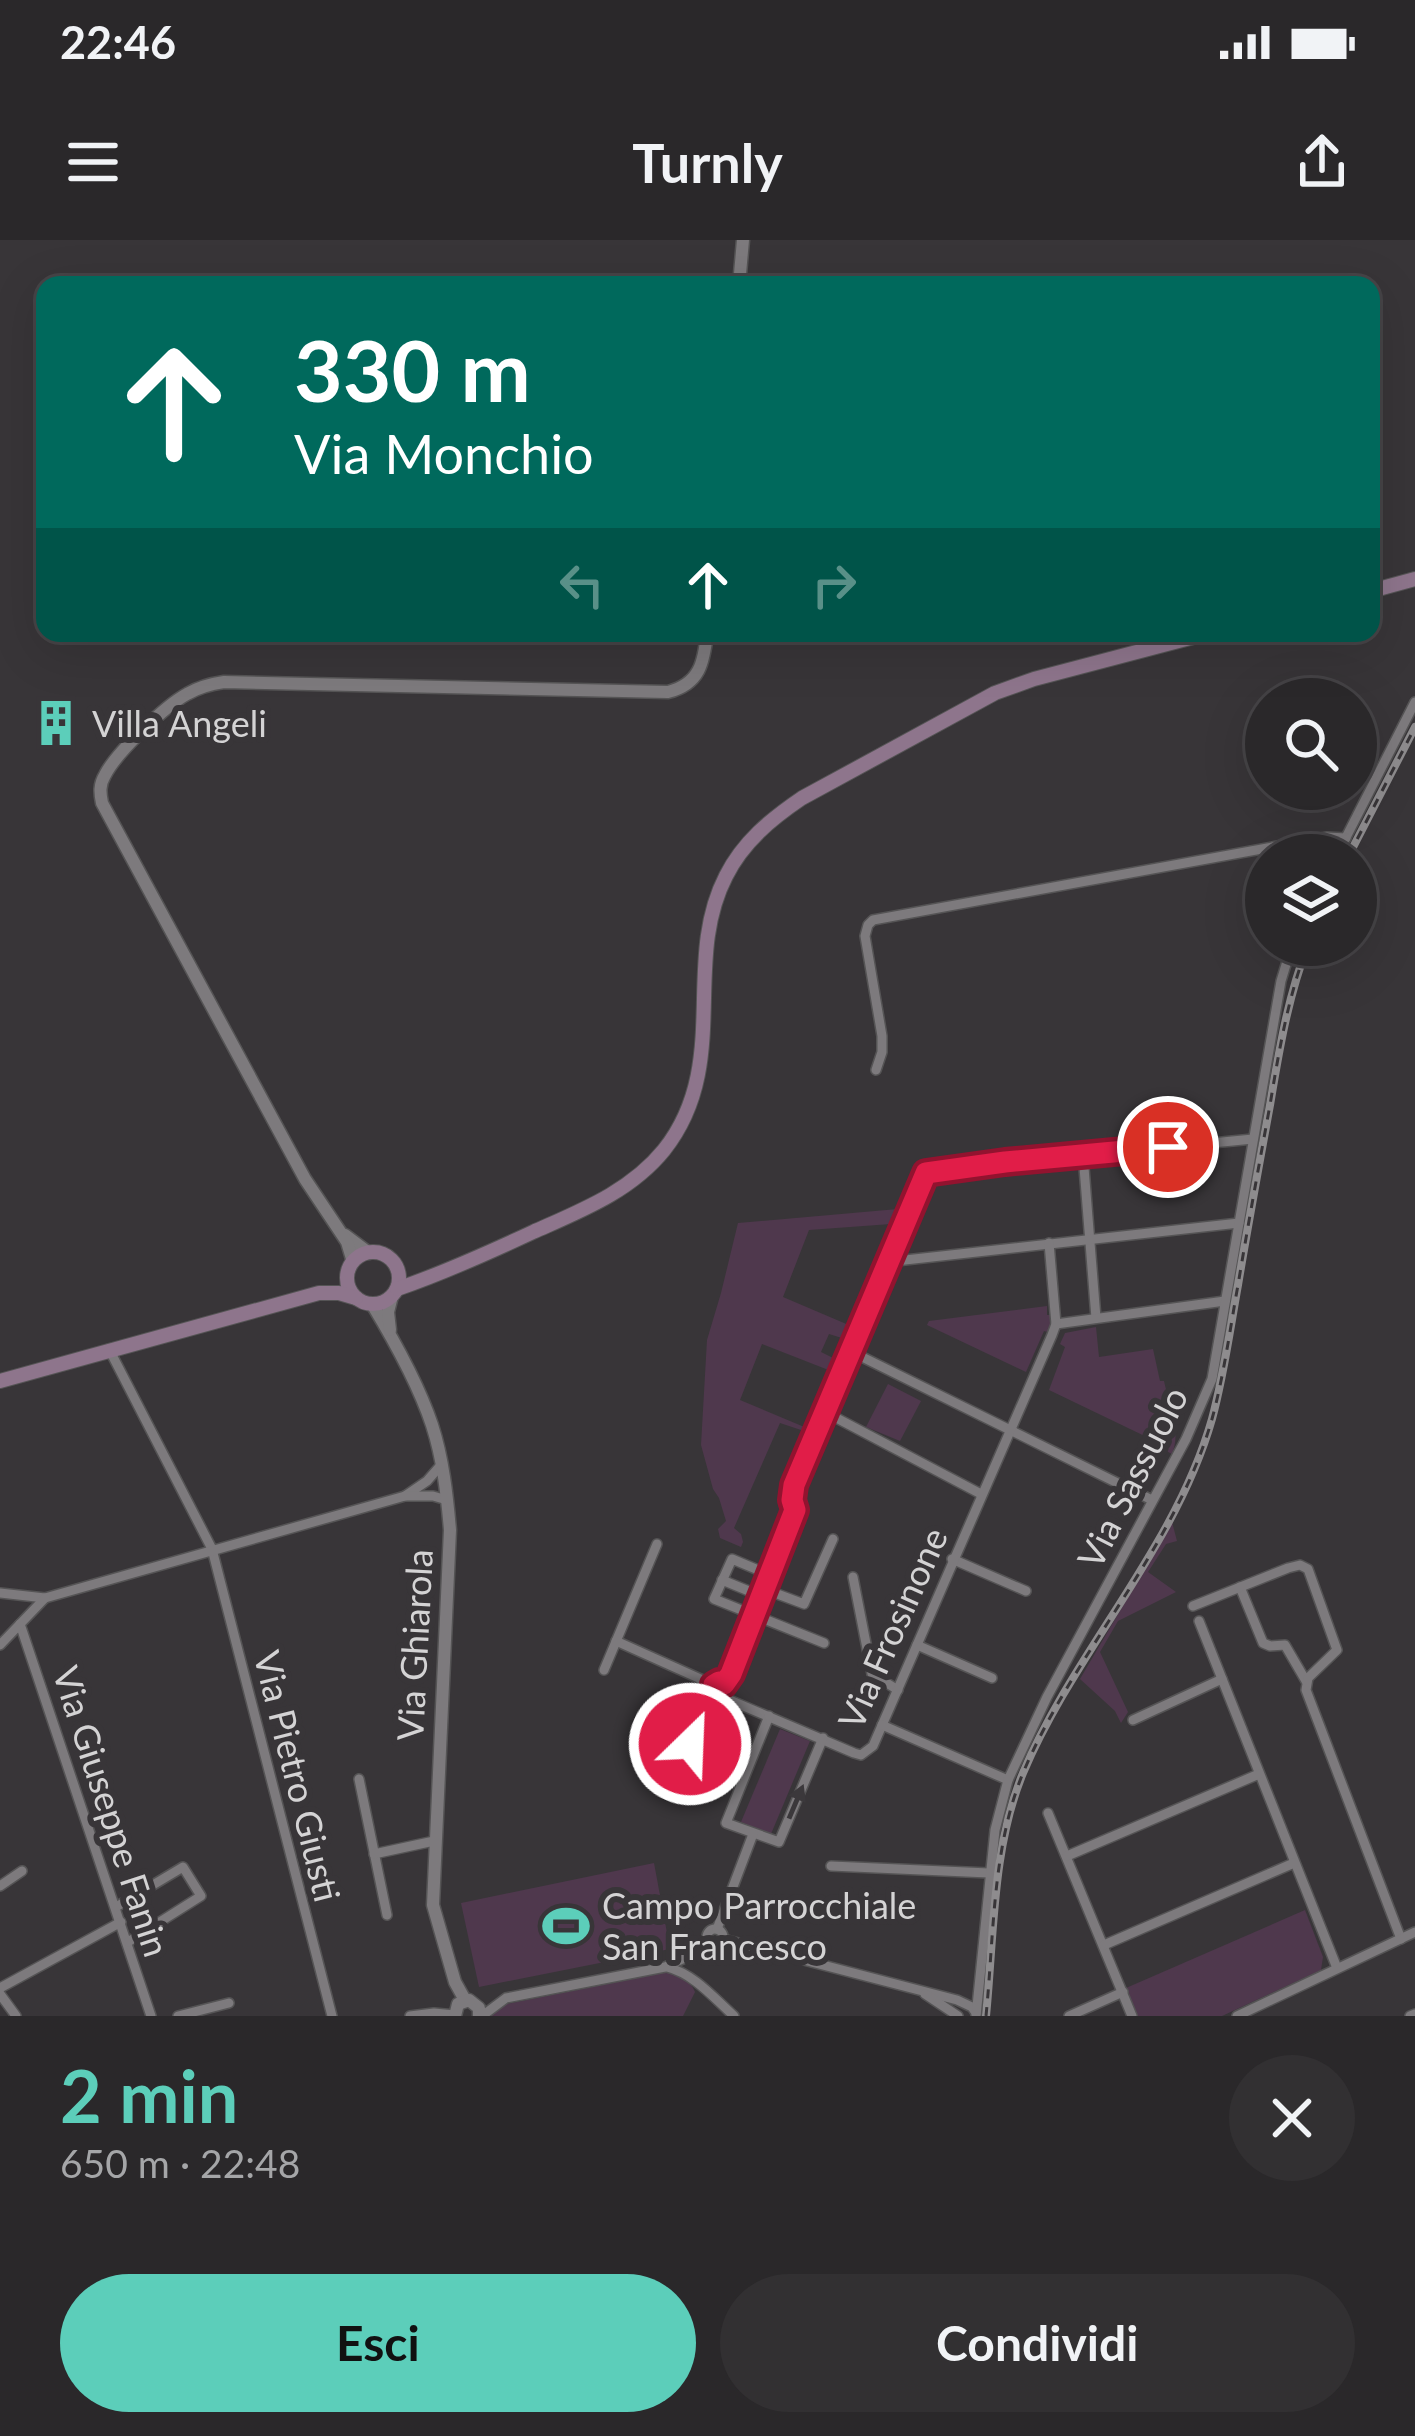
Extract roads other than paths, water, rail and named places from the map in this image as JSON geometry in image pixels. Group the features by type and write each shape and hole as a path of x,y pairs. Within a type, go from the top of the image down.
{"main road":[{"path":"1380,589 1415,579"},
{"path":"394,1292 622,1189 678,1130 700,1075 708,935 715,903 737,858 776,815 995,693 1175,642"},
{"path":"319,1293 369,1252 384,1255 410,1272 448,1271"},
{"path":"0,1381 319,1293 339,1293 372,1304 386,1300 399,1281 395,1264"},
{"path":"350,1268 348,1284 356,1298"}],"street":[{"path":"740,276 743,240"},
{"path":"350,1268 347,1241 305,1180 102,803 105,775 158,716 192,691 224,682 668,692 683,688 699,673 706,642"},
{"path":"1348,834 1415,702"},
{"path":"876,1070 882,1036 865,936 873,920 1245,852"},
{"name":"Via Sassuolo","path":"976,2015 994,1830 1008,1780 1207,1393 1286,966"},
{"path":"690,1744 710,1699 731,1674 795,1510 794,1485 923,1178 930,1171 1253,1139"},
{"path":"1083,1155 1096,1318"},
{"path":"887,1262 1239,1223"},
{"path":"340,1230 369,1252"},
{"path":"1049,1243 1056,1324 1225,1301"},
{"path":"392,1337 388,1312 394,1292"},
{"name":"Via Ghiarola","path":"372,1304 434,1429 447,1500 450,1530 433,1905 454,1982 481,2016"},
{"name":"Via Frosinone","path":"616,1641 719,1689 727,1699 861,1755 873,1746 1056,1324"},
{"name":"Via Pietro Giusti","path":"110,1349 212,1549 332,2016"},
{"path":"850,1351 1152,1501"},
{"path":"825,1412 981,1494"},
{"path":"405,1496 441,1465"},
{"path":"0,1593 46,1598 405,1496 447,1500"},
{"path":"722,1580 804,1604 833,1539"},
{"path":"604,1670 657,1544"},
{"path":"770,1575 732,1559 714,1600 824,1643"},
{"path":"952,1559 1026,1591"},
{"path":"1193,1606 1288,1568 1308,1569 1337,1650 1306,1681"},
{"path":"853,1577 872,1674 898,1690"},
{"path":"1240,1587 1263,1642 1285,1646 1306,1681 1400,1939"},
{"path":"0,1645 46,1598"},
{"path":"1199,1622 1337,1968"},
{"name":"Via Giuseppe Fanin","path":"20,1624 151,2016"},
{"path":"917,1645 992,1678"},
{"path":"1133,1720 1222,1679"},
{"path":"769,1716 726,1822 753,1834 778,1842 823,1738"},
{"path":"882,1725 1008,1780"},
{"path":"1067,1856 1259,1774"},
{"path":"359,1779 387,1915"},
{"path":"1048,1813 1132,2016"},
{"path":"720,1934 753,1834"},
{"path":"374,1854 434,1841"},
{"path":"1104,1945 1294,1863"},
{"path":"831,1866 989,1873"},
{"path":"116,1907 183,1867 201,1897 128,1942"},
{"path":"0,1886 22,1871"},
{"path":"16,2016 0,1991 121,1922"},
{"path":"1237,2016 1415,1932"},
{"path":"410,2016 455,2016 455,2007 469,2001 665,1967 687,1958 708,1940 708,1933 949,1998 973,2007 976,2015"},
{"path":"665,1967 695,1980 734,2016"},
{"path":"921,1990 958,2016"},
{"path":"949,1998 979,1990"},
{"path":"1069,2016 1123,1992"},
{"path":"481,2016 506,1998"},
{"path":"935,2001 948,2016"},
{"path":"178,2016 229,2003"}],"railway":[{"path":"1360,834 1415,727"},
{"path":"986,2016 1000,1862 1023,1773 1069,1684 1174,1512 1212,1419 1281,1044 1301,966"}],"place":[{"name":"Villa Angeli","path":"56,723"},
{"name":"Campo Parrocchiale San Francesco","path":"566,1926"}]}
